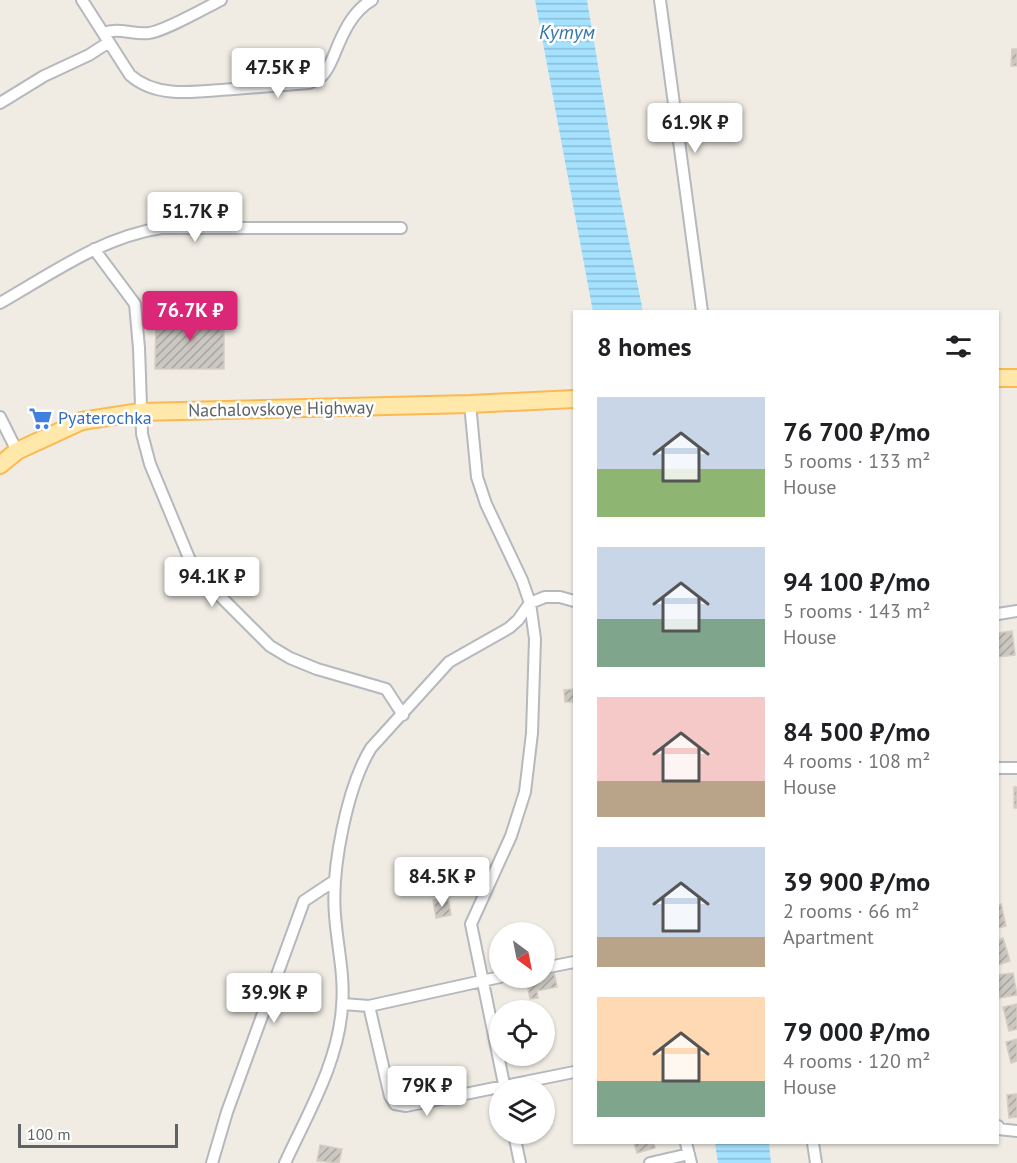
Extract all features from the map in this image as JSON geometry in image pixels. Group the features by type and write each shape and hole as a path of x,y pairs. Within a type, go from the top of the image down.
{"main road":[{"path":"999,378 1017,378"},
{"name":"Nachalovskoye Highway","path":"0,465 17,451 82,421 140,412 471,404 566,399"}],"street":[{"path":"82,0 130,75 139,83 151,88 180,93 309,83 321,77 328,68 342,36 355,15 363,5 372,0"},
{"path":"0,103 44,76 89,55 106,37 120,30 148,33 160,30 221,0"},
{"path":"660,0 702,310"},
{"path":"0,303 94,249 141,231 161,228 401,228"},
{"path":"94,249 135,304 142,434 150,464 194,570 270,646 290,658 317,669 386,689 403,715"},
{"path":"471,404 472,441 477,477 486,504 522,580 530,603 535,639 532,733 525,792 511,836 471,924 502,1078"},
{"path":"0,417 17,451"},
{"path":"285,1163 326,1073 339,1034 343,1004 334,913 334,881 347,807 362,763 371,748 449,662 509,628 530,603 545,597 560,597 573,601"},
{"path":"999,614 1017,611"},
{"path":"999,768 1017,768"},
{"path":"212,1163 227,1112 303,901 334,881"},
{"path":"555,966 573,962"},
{"path":"343,1004 369,1006 489,980"},
{"path":"369,1006 390,1096 395,1104 406,1106 489,1091"},
{"path":"548,1078 573,1072"},
{"path":"999,1128 1017,1131"},
{"path":"516,1144 520,1163"},
{"path":"650,1163 690,1159 686,1144"},
{"path":"813,1144 816,1163"}],"water":[{"name":"Кутум","path":"535,0 587,0 619,190 643,310 593,310"},
{"path":"715,1144 769,1144 771,1163 718,1163"}],"building":[{"path":"1012,49 1017,49 1017,66 1011,66"},
{"path":"156,315 224,316 224,369 155,369"},
{"path":"1012,631 1015,655 999,657 999,633"},
{"path":"573,689 573,702 565,702 564,690"},
{"path":"1014,787 1017,787 1017,808 1014,808"},
{"path":"448,897 451,915 436,918 433,900"},
{"path":"1001,904 1006,926 999,928 999,905"},
{"path":"1003,938 1010,961 999,965 999,940"},
{"path":"1013,973 1017,995 999,998 999,975"},
{"path":"528,988 552,988 537,991 538,998 530,999"},
{"path":"1017,1004 1017,1029 1009,1031 1003,1007"},
{"path":"1017,1039 1017,1061 1011,1063 1006,1042"},
{"path":"1017,1094 1017,1117 1009,1118 1007,1095"},
{"path":"634,1144 654,1144 655,1148 637,1153"},
{"path":"320,1145 342,1149 339,1163 317,1161"}],"place":[{"name":"Pyaterochka","path":"40,418"}]}
